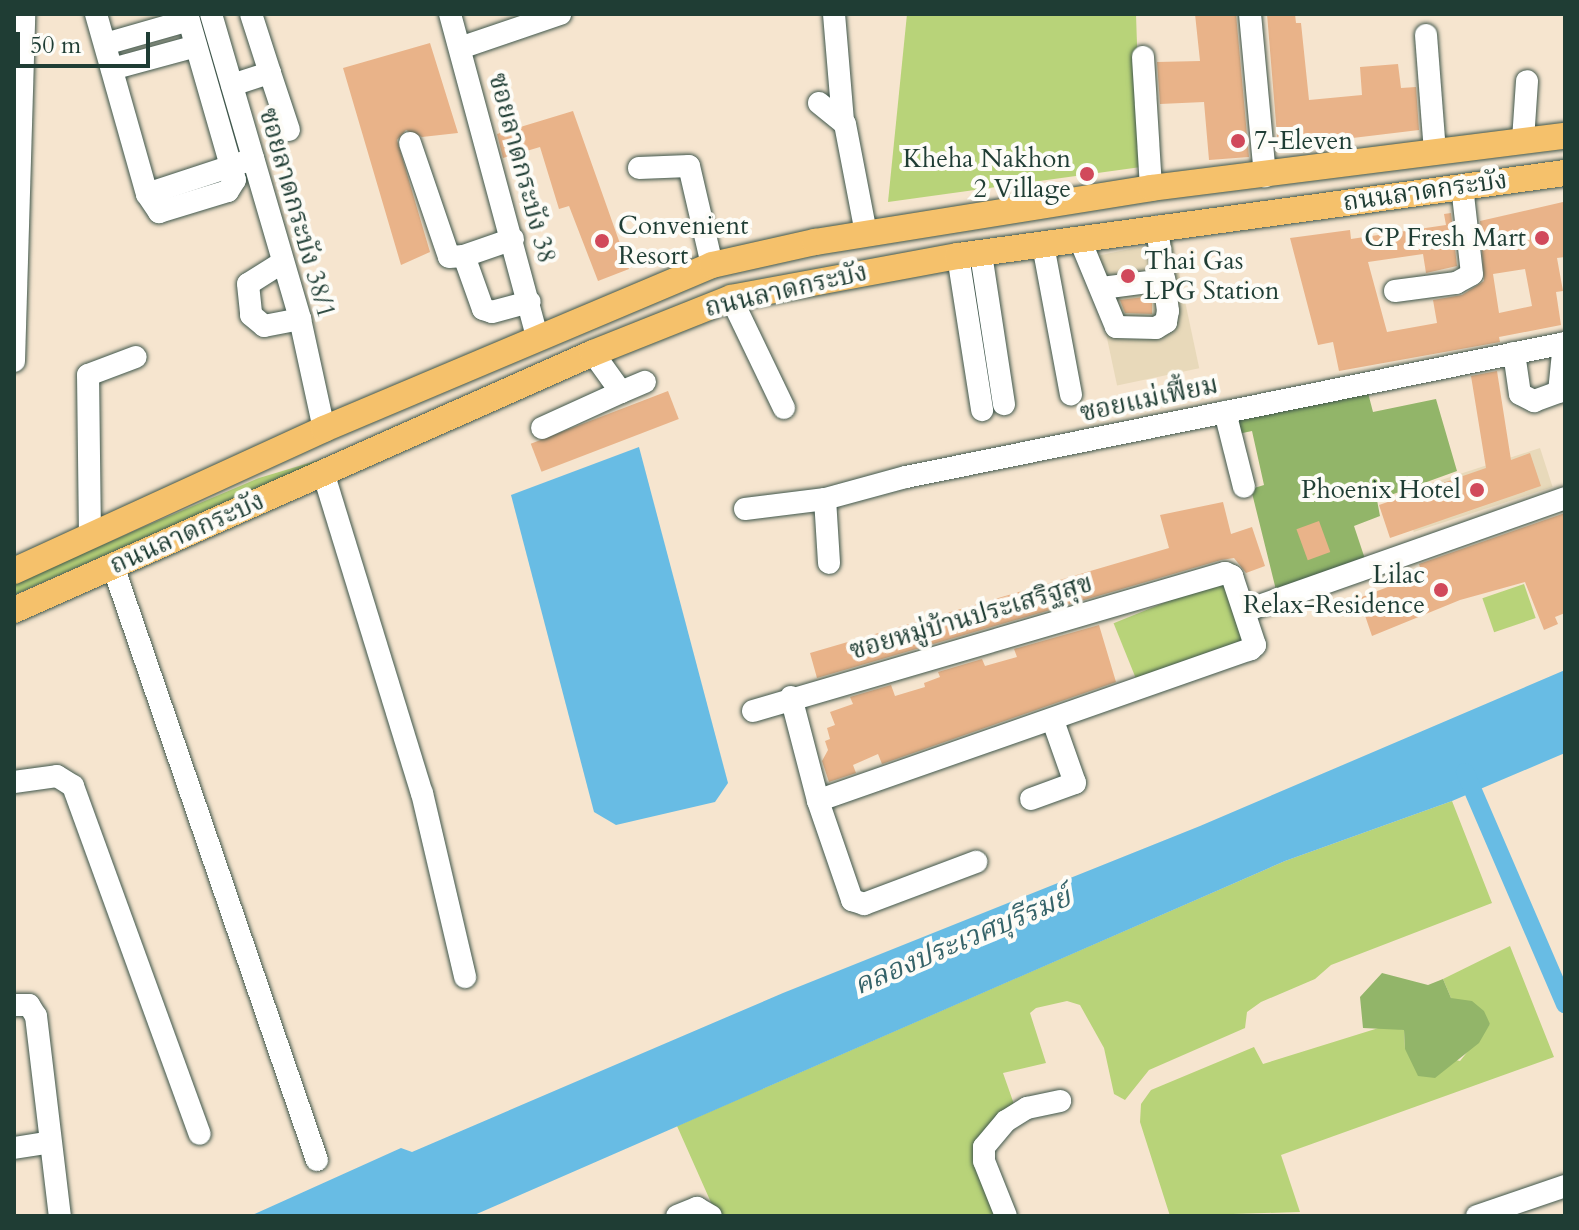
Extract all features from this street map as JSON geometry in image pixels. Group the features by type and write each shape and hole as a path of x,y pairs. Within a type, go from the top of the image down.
{"main road":[{"name":"ถนนลาดกระบัง","path":"14,571 324,429 712,265 866,233 1151,188 1565,136"},
{"name":"ถนนลาดกระบัง","path":"14,610 593,353 731,298 970,255 1565,173"},
{"path":"1265,176 1267,213"},
{"path":"470,368 487,401"}],"street":[{"path":"14,361 24,14"},
{"name":"ซอยลาดกระบัง 38/1","path":"211,14 300,319 324,429"},
{"path":"251,14 289,130"},
{"name":"ซอยลาดกระบัง 38","path":"450,14 537,337"},
{"path":"460,48 560,14"},
{"path":"834,14 843,121 852,146 866,233"},
{"path":"1250,14 1265,176"},
{"path":"102,16 105,44 147,194 159,212 228,191 235,180 188,17 105,44"},
{"path":"1426,35 1435,152"},
{"path":"112,69 196,46"},
{"path":"1143,57 1151,188"},
{"path":"232,85 270,73"},
{"path":"1523,140 1527,81"},
{"path":"819,103 843,121"},
{"path":"410,143 449,257 464,256 513,239"},
{"path":"231,166 253,159"},
{"path":"639,168 689,166 712,265"},
{"path":"1395,291 1456,283 1472,274 1462,186"},
{"path":"1080,240 1116,327 1156,328 1166,322 1168,311 1157,227"},
{"path":"1043,245 1071,394"},
{"path":"970,255 1004,404"},
{"path":"970,255 982,410"},
{"path":"464,256 483,309 492,312 530,302"},
{"path":"283,262 265,269 248,284 251,315 264,326 300,319"},
{"path":"1102,288 1164,280"},
{"path":"731,298 784,408"},
{"path":"1514,353 1520,394 1534,401 1559,392 1564,343"},
{"name":"ซอยแม่เฟี้ยม","path":"745,509 825,499 906,477 1564,343"},
{"path":"593,353 621,392"},
{"path":"90,537 88,375 136,357"},
{"path":"542,428 645,382"},
{"path":"1225,412 1244,487"},
{"path":"323,472 422,793 465,977"},
{"path":"1245,611 1565,498"},
{"path":"825,499 829,563"},
{"path":"113,566 317,1160"},
{"name":"ซอยหมู่บ้านประเสริฐสุข","path":"791,697 1225,573 1232,576 1255,645 1053,721 818,801"},
{"path":"753,711 791,697 818,801 858,904 976,862"},
{"path":"1031,799 1075,783 1077,776 1053,721"},
{"path":"14,782 57,776 73,786 200,1134"},
{"path":"14,1005 29,1005 36,1016 60,1216"},
{"path":"1006,1216 984,1161 984,1147 1006,1121 1027,1108 1060,1101"},
{"path":"14,1148 50,1142"},
{"path":"1477,1216 1565,1186"},
{"path":"677,1216 697,1208 711,1216"}],"shaded area":[{"path":"1172,240 1199,368 1117,386 1090,257"},
{"name":"Phoenix Hotel","path":"1540,448 1553,487 1414,532 1401,493"}],"green space":[{"path":"907,14 1136,14 1141,167 888,202"},
{"path":"1367,389 1373,412 1436,399 1457,471 1377,500 1380,516 1354,526 1366,562 1277,594 1251,489 1264,485 1252,431 1238,434 1232,417"},
{"path":"329,457 14,595 14,584 141,528 259,478"},
{"path":"1223,579 1249,643 1139,687 1114,623"},
{"path":"1524,584 1536,618 1494,632 1482,598"},
{"path":"1452,801 1492,903 1331,965 1315,979 1261,1002 1247,1012 1245,1028 1149,1070 1125,1100 1114,1094 1104,1048 1080,1005 1067,1001 1036,1008 1030,1013 1046,1063 1003,1073 1015,1107 987,1127 997,1216 717,1216 677,1126 1285,861"},
{"path":"1510,946 1554,1057 1281,1155 1300,1212 1170,1216 1140,1122 1141,1104 1151,1090 1254,1047 1263,1064 1385,1026 1404,1030 1405,1049 1460,1061 1490,1024 1451,998 1443,979"},
{"path":"1382,973 1428,985 1443,979 1451,998 1472,1001 1484,1011 1490,1024 1479,1043 1435,1078 1418,1076 1405,1049 1404,1030 1363,1028 1360,997"}],"water":[{"path":"639,447 728,783 715,802 616,825 594,812 511,495"},
{"name":"คลองประเวศบุรีรมย์","path":"1565,670 1565,753 1452,801 1285,861 472,1216 250,1216 401,1148 412,1152 783,993 1200,826"}],"building":[{"path":"1195,14 1236,14 1249,157 1209,160 1204,102 1160,104 1157,62 1200,61"},
{"path":"1267,14 1295,14 1296,23 1301,23 1309,100 1362,95 1360,67 1398,64 1401,88 1416,87 1419,130 1278,147"},
{"path":"430,43 458,133 422,137 406,130 397,140 430,252 401,265 343,68"},
{"path":"573,111 629,269 598,281 569,206 559,209 540,147 503,158 497,134"},
{"path":"1563,202 1565,257 1557,258 1563,291 1556,292 1561,325 1499,337 1500,342 1339,371 1333,342 1318,345 1290,238 1350,230 1351,239 1446,225 1444,214 1451,213 1457,266 1426,273 1423,254 1368,262 1387,332 1437,323 1433,300 1462,295 1484,281 1480,221","holes":["1525,269 1532,306 1499,313 1493,274"]},
{"path":"1152,296 1152,314 1125,313 1120,300"},
{"path":"1497,371 1511,460 1530,453 1541,486 1390,538 1379,505 1486,468 1471,376"},
{"path":"668,391 679,419 542,472 531,444"},
{"path":"1223,502 1231,534 1252,527 1265,566 1246,573 1234,558 1221,560 817,678 810,653 1169,548 1160,515"},
{"path":"1565,513 1565,613 1555,617 1558,624 1544,630 1525,582 1460,600 1372,636 1359,598 1422,574 1419,564"},
{"path":"1319,521 1330,552 1308,560 1296,529"},
{"path":"1099,625 1116,682 882,764 878,754 853,765 856,773 829,782 822,761 828,750 825,741 830,739 827,728 835,725 830,712 853,704 850,697 891,685 895,696 925,687 924,683 940,677 938,672 982,659 985,666 1017,657 1014,649"}],"waterway":[{"path":"1465,772 1565,1004"}],"place":[{"name":"7-Eleven","path":"1238,141"},
{"name":"Kheha Nakhon 2 Village","path":"1087,174"},
{"name":"CP Fresh Mart","path":"1542,238"},
{"name":"Convenient Resort","path":"602,241"},
{"name":"Thai Gas LPG Station","path":"1128,276"},
{"name":"Phoenix Hotel","path":"1477,490"},
{"name":"Lilac Relax-Residence","path":"1441,590"}]}
